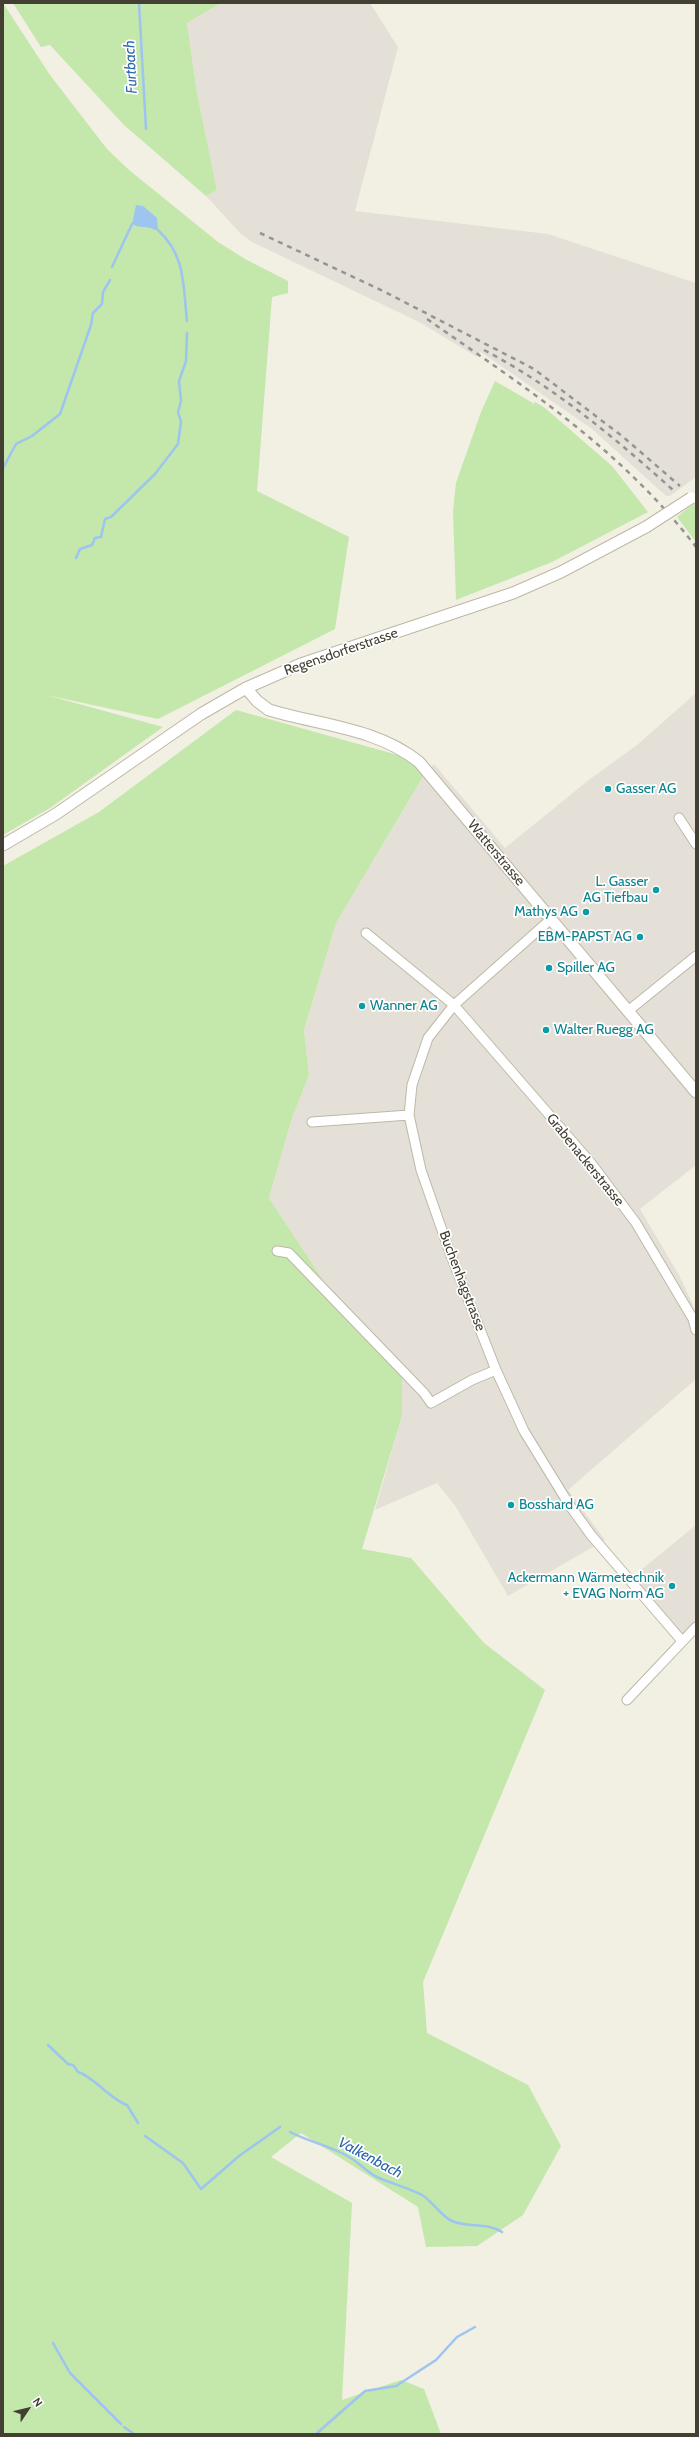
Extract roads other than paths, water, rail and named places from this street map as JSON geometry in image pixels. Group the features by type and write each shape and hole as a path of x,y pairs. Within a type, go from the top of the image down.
{"street":[{"name":"Regensdorferstrasse","path":"3,845 56,814 201,714 246,688 301,664 513,593 575,565 646,527 693,496"},
{"name":"Watterstrasse","path":"246,688 256,701 269,710 383,739 407,752 432,775 696,1092"},
{"path":"679,818 696,844"},
{"name":"Buchenhagstrasse","path":"551,919 454,1005 428,1038 412,1085 409,1115 421,1170 450,1253 496,1370 524,1431 570,1506 591,1535 682,1641"},
{"name":"Grabenackerstrasse","path":"366,933 454,1005 591,1163 636,1224 692,1319 696,1330"},
{"path":"628,1011 696,957"},
{"path":"312,1122 409,1115"},
{"path":"277,1251 289,1253 424,1393 431,1403 472,1380 496,1370"},
{"path":"627,1700 696,1627"}],"water":[{"path":"136,205 143,206 157,218 158,230 132,224"}],"waterway":[{"name":"Furtbach","path":"139,3 146,129"},
{"name":"Furtbach","path":"112,267 132,224"},
{"path":"158,230 174,250 182,272 187,321"},
{"path":"3,468 16,444 32,436 60,414 91,325 93,313 102,304 103,292 110,280"},
{"path":"76,558 80,549 92,545 95,538 101,537 105,519 111,517 155,474 178,444 181,422 178,412 181,401 179,381 186,361 187,333"},
{"name":"Valkenbach","path":"48,2045 68,2064 73,2065 78,2072 90,2078 115,2098 127,2105 138,2123"},
{"name":"Valkenbach","path":"145,2136 183,2163 201,2189 239,2156 280,2127"},
{"name":"Valkenbach","path":"290,2132 342,2153 353,2159 375,2176 422,2195 445,2217 452,2221 490,2227 502,2232"},
{"path":"316,2434 365,2391 396,2386 436,2360 457,2337 475,2327"},
{"path":"53,2343 70,2373 121,2424"},
{"path":"124,2427 134,2434"}],"railway":[{"path":"260,233 385,292 534,369 622,436 680,486"},
{"path":"427,319 536,396 604,450 667,512 696,547"},
{"path":"484,350 510,364 559,396 606,432 673,490"}],"place":[{"name":"Gasser AG","path":"608,789"},
{"name":"L. Gasser AG Tiefbau","path":"656,890"},
{"name":"Mathys AG","path":"586,912"},
{"name":"EBM-PAPST AG","path":"640,937"},
{"name":"Spiller AG","path":"549,968"},
{"name":"Wanner AG","path":"362,1006"},
{"name":"Walter Ruegg AG","path":"546,1030"},
{"name":"Bosshard AG","path":"511,1505"},
{"name":"Ackermann Wärmetechnik + EVAG Norm AG","path":"672,1586"}]}
